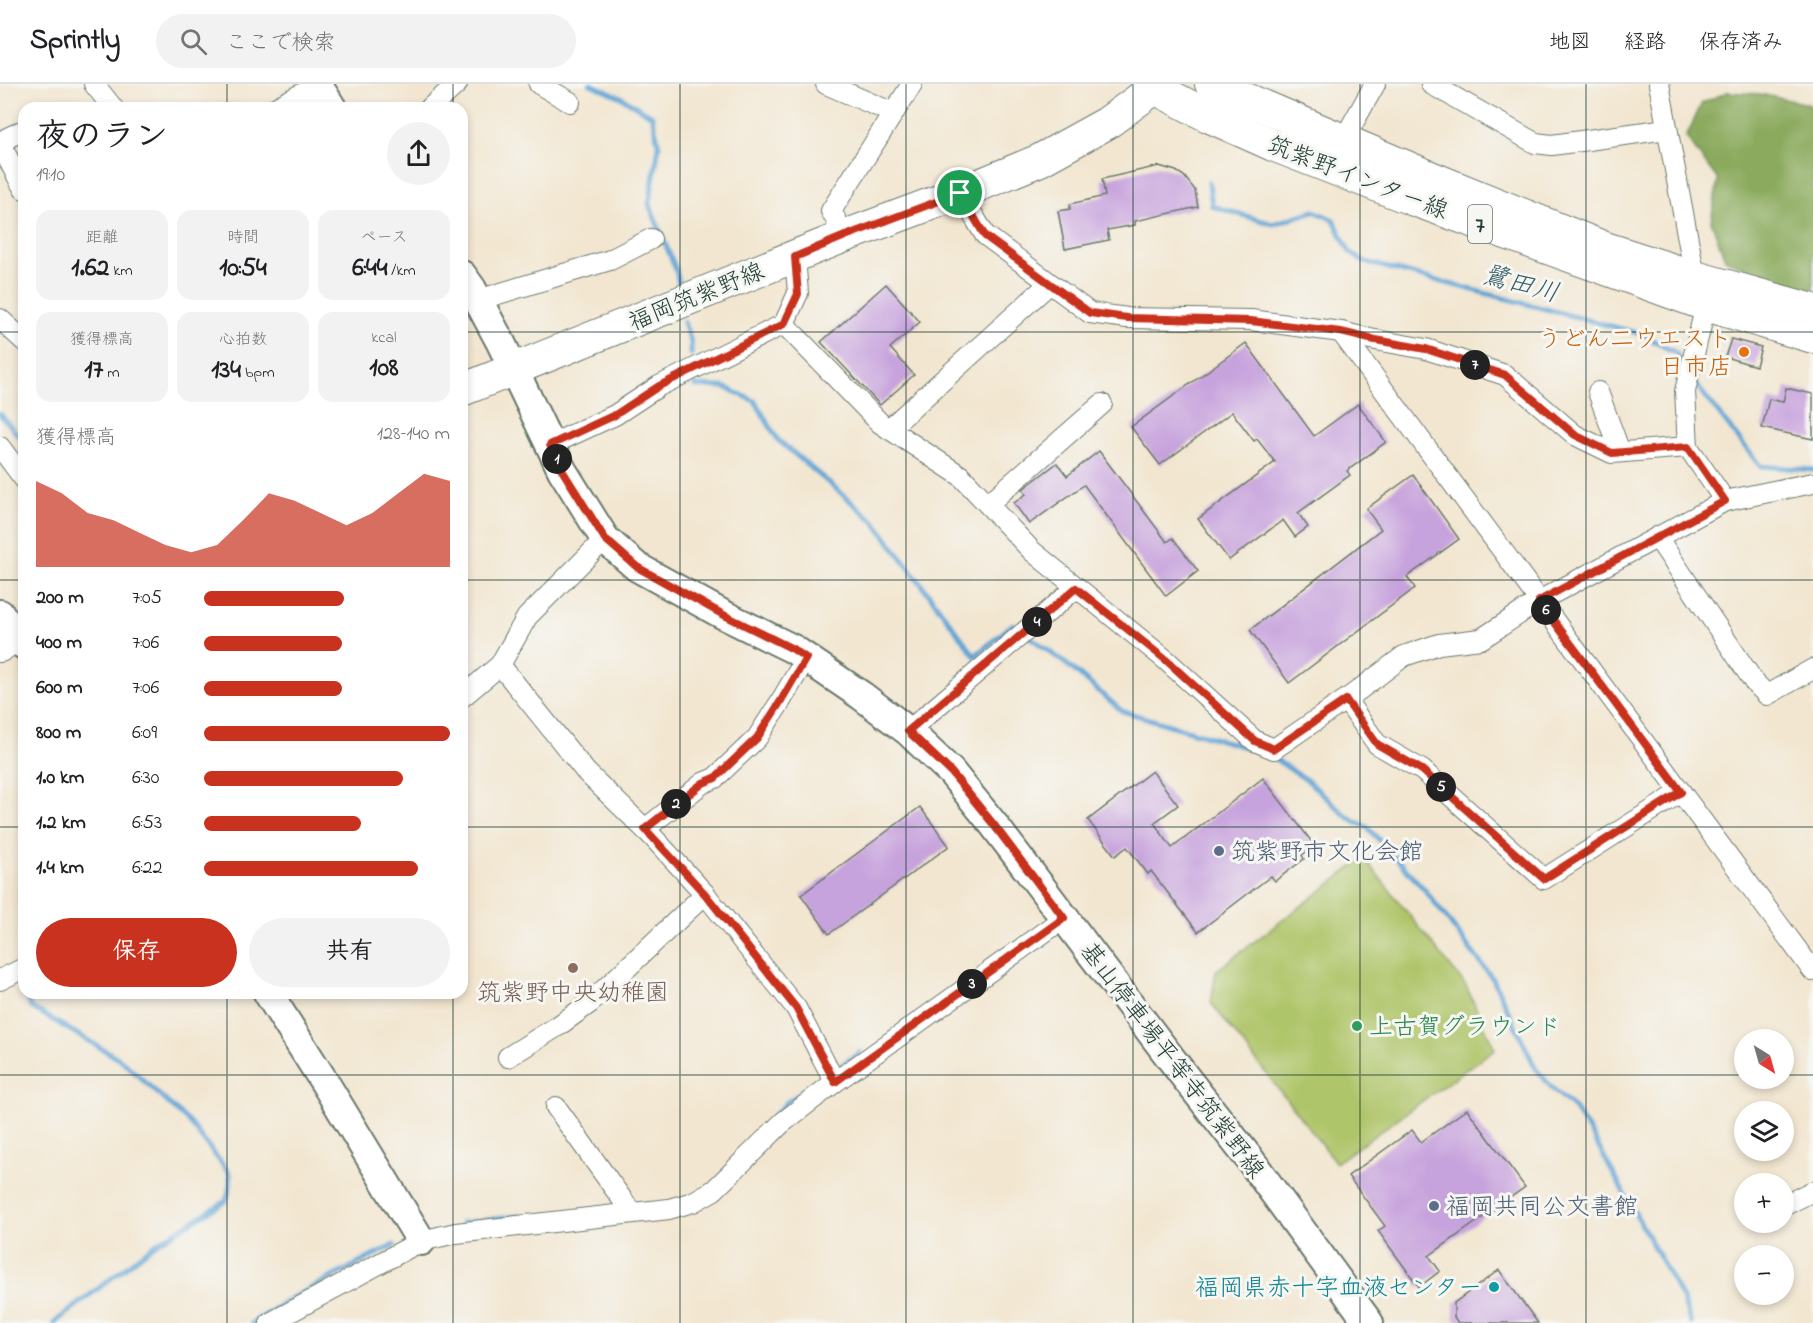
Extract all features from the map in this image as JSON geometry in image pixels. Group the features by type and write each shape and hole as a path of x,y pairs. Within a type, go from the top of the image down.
{"main road":[{"name":"筑紫野インター線","path":"1211,84 1813,337"},
{"name":"筑紫野インター線","path":"1154,86 1273,145 1404,196 1701,291 1813,310"},
{"name":"福岡筑紫野線","path":"468,388 1040,160 1107,123 1154,86"},
{"name":"基山停車場平等寺筑紫野線","path":"468,284 513,369 562,470 605,539 637,567 722,614 793,649 908,731 951,772 1248,1157 1369,1323"},
{"path":"272,999 421,1241"}],"street":[{"path":"93,84 105,102"},
{"path":"437,102 457,84"},
{"path":"539,84 570,102"},
{"path":"826,84 893,113"},
{"path":"845,236 831,211 912,84"},
{"path":"1343,141 1375,84"},
{"path":"1431,84 1535,143 1551,146 1668,129"},
{"path":"1659,84 1701,291 1685,391 1688,447 1725,501"},
{"path":"293,102 322,92"},
{"path":"18,133 7,138 3,144 5,153 18,178"},
{"path":"960,193 985,236 1090,313 1127,318 1251,321 1341,332 1426,349 1505,375 1575,435 1612,453 1688,447"},
{"path":"478,300 610,260 651,239"},
{"path":"550,445 615,415 659,386 784,324 798,294 795,257"},
{"path":"890,429 1049,284"},
{"path":"0,319 18,335"},
{"path":"784,324 872,415 961,476 1032,551 1166,660 1255,741 1274,749 1346,700 1404,656 1439,644 1480,639 1539,601 1725,501 1813,483"},
{"path":"1341,332 1813,970"},
{"path":"1598,392 1620,452"},
{"path":"988,504 1102,404"},
{"path":"0,447 18,471"},
{"path":"1658,537 1754,682 1767,695 1813,669"},
{"path":"468,692 500,665 527,617 605,539"},
{"path":"908,731 1076,588"},
{"path":"645,829 703,783 715,778 757,738 806,658"},
{"path":"500,665 586,772 645,829 705,894 796,1008 835,1082"},
{"path":"1346,700 1377,744 1422,770 1544,879 1681,792"},
{"path":"508,1057 590,1003 705,894"},
{"path":"270,1323 421,1241 456,1233 669,1209 693,1202 714,1190 782,1123 835,1082 1064,918"},
{"path":"0,980 18,971"},
{"path":"556,1107 632,1214"},
{"path":"1794,1200 1813,1191"}],"green space":[{"path":"1727,92 1760,94 1808,104 1813,109 1813,291 1765,278 1725,259 1711,221 1718,180 1686,137 1702,103"},
{"name":"上古賀グラウンド","path":"1364,858 1466,986 1495,1049 1336,1163 1211,1003 1216,971"}],"building":[{"path":"1159,166 1184,176 1195,190 1198,207 1135,221 1135,225 1107,230 1109,240 1065,249 1058,211 1070,209 1070,204 1105,196 1102,179"},
{"path":"886,284 920,322 890,348 914,375 880,405 821,342"},
{"name":"うどん二ウエスト 日市店","path":"1731,339 1761,347 1756,366 1725,357"},
{"path":"1246,343 1314,436 1358,404 1386,442 1347,471 1350,475 1298,513 1308,527 1295,537 1283,520 1229,560 1198,519 1275,462 1257,439 1254,441 1232,412 1160,465 1131,427"},
{"path":"1786,388 1813,394 1813,439 1762,428 1769,399 1783,402"},
{"path":"1099,451 1167,542 1173,538 1198,571 1166,596 1084,485 1029,524 1014,503 1026,494 1023,489 1057,463 1067,476"},
{"path":"1413,475 1459,539 1407,577 1415,588 1289,683 1250,630 1381,529 1366,509"},
{"name":"筑紫野市文化会館","path":"1152,771 1178,805 1154,823 1172,848 1263,778 1315,846 1302,855 1304,859 1275,881 1271,876 1198,932 1151,871 1148,874 1127,847 1115,856 1088,820"},
{"path":"920,807 949,846 829,934 801,895"},
{"name":"福岡共同公文書館","path":"1467,1109 1525,1187 1429,1256 1440,1271 1419,1287 1378,1231 1385,1226 1348,1176 1412,1130 1421,1142"},
{"name":"福岡県赤十字血液センター","path":"1499,1270 1538,1323 1458,1323 1454,1317 1454,1303"}],"waterway":[{"path":"590,84 619,96 652,116 659,146 649,204 676,270 679,284"},
{"name":"鷺田川","path":"1209,182 1212,206 1273,224 1314,211 1334,220 1349,251 1362,261 1641,334 1676,353 1686,369"},
{"path":"684,322 691,342 691,354"},
{"path":"691,377 696,386 724,387 755,401 778,440 874,521 975,656 1013,624 1070,667 1122,711 1255,750"},
{"name":"鷺田川","path":"1694,382 1760,466 1813,470"},
{"path":"0,414 18,435"},
{"path":"1269,755 1308,781 1346,816 1368,828 1425,890 1493,979 1536,1069 1573,1107 1592,1135 1683,1300 1691,1323"},
{"path":"28,999 31,1007 121,1060 189,1122 230,1174 230,1187 226,1201 154,1245 54,1323"},
{"path":"843,1064 860,1052"},
{"path":"762,1130 787,1102 817,1082"},
{"path":"462,1223 518,1216"},
{"path":"252,1323 290,1299 394,1245"}],"place":[{"name":"うどん二ウエスト 日市店","path":"1744,352"},
{"name":"筑紫野市文化会館","path":"1219,851"},
{"name":"筑紫野中央幼稚園","path":"573,968"},
{"name":"上古賀グラウンド","path":"1357,1026"},
{"name":"福岡共同公文書館","path":"1434,1206"},
{"name":"福岡県赤十字血液センター","path":"1494,1287"}],"route":[{"path":"960,193 985,236 1090,313 1127,318 1251,321 1341,332 1426,349 1505,375 1575,435 1612,453 1688,447 1725,501 1539,601 1681,792 1544,879 1422,770 1377,744 1346,700 1274,749 1255,741 1166,660 1076,588 908,731 951,772 1064,918 835,1082 796,1008 705,894 645,829 703,783 715,778 757,738 806,658 637,567 605,539 562,470 550,445 615,415 659,386 784,324 798,294 795,257 960,193"}]}
